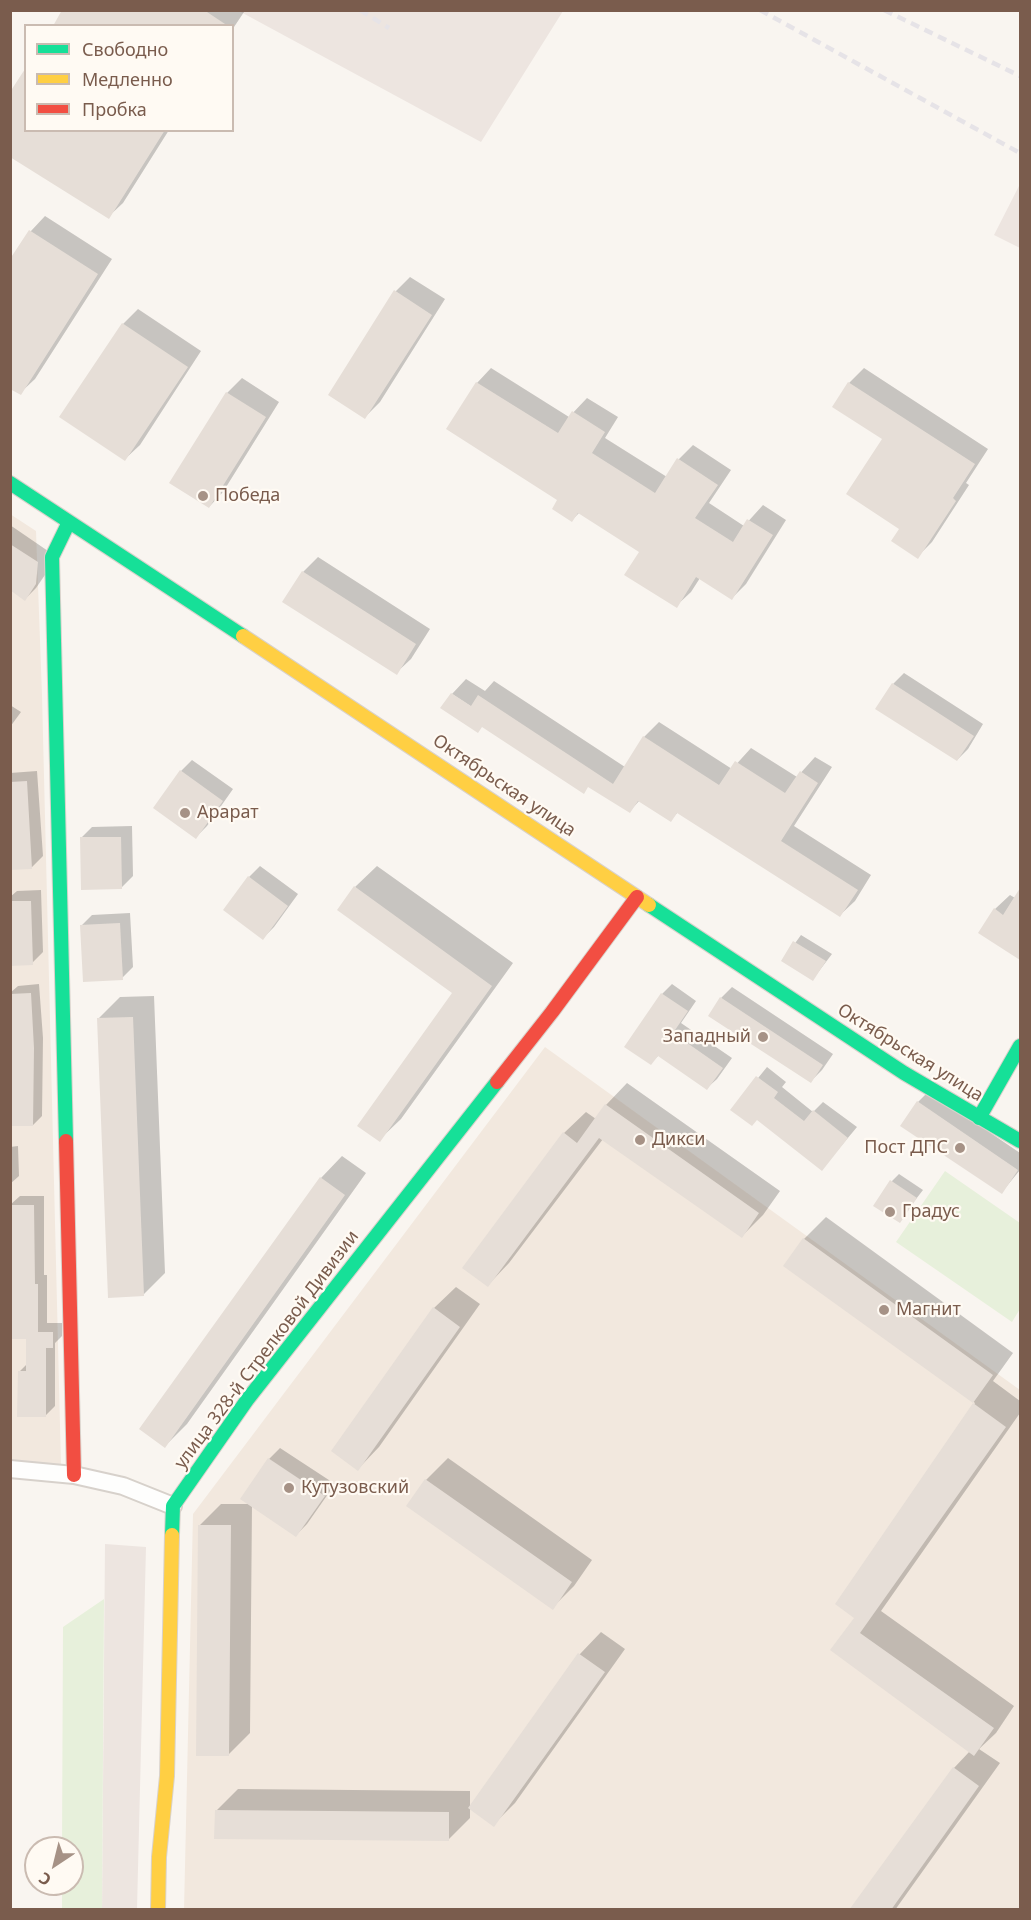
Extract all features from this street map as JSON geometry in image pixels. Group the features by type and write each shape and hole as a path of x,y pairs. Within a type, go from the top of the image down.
{"street":[{"name":"Октябрьская улица","path":"10,483 904,1073 1020,1141"},
{"path":"69,522 52,557 74,1475"},
{"name":"улица 328-й Стрелковой Дивизии","path":"173,1506 247,1400 552,1012 637,897"},
{"path":"979,1118 1020,1046"},
{"path":"10,1469 74,1475 123,1486 173,1506 167,1776 159,1857 158,1910"}],"shaded area":[{"path":"239,11 563,11 481,142"},
{"path":"1020,184 1020,248 994,235"},
{"path":"10,514 36,531 61,1466 11,1460"},
{"path":"545,1047 1020,1390 1020,1909 184,1910 193,1514"},
{"path":"105,1544 146,1547 137,1909 102,1909"}],"green space":[{"path":"945,1171 1020,1223 1020,1309 1012,1322 896,1242"},
{"path":"104,1599 102,1909 62,1909 62,1896 84,1896 84,1836 62,1836 63,1627"}],"building":[{"path":"62,10 204,10 225,24 54,24"},
{"path":"24,71 24,132 164,132 109,219 10,157 10,92"},
{"path":"29,230 98,274 21,395 10,389 10,259"},
{"path":"394,290 432,315 365,419 328,395"},
{"path":"122,323 188,367 125,461 59,417"},
{"path":"476,382 558,433 572,411 605,432 592,453 655,493 677,458 718,485 695,518 733,542 747,519 773,535 732,600 696,577 677,608 624,575 639,552 578,513 572,522 552,509 557,500 446,429"},
{"path":"848,382 975,464 953,498 956,501 918,559 891,541 899,529 846,494 882,439 832,407"},
{"path":"226,392 266,417 209,508 169,483"},
{"path":"10,544 38,562 36,584 25,601 10,590"},
{"path":"302,571 416,644 397,675 282,602"},
{"path":"892,683 974,736 957,761 875,709"},
{"path":"451,693 471,706 478,695 613,784 643,736 719,785 735,761 785,793 800,771 818,783 781,841 858,890 840,917 677,813 671,822 638,801 630,813 588,787 584,794 482,727 478,733 440,708"},
{"path":"180,770 223,801 196,839 153,808"},
{"path":"27,781 32,869 10,870 10,782"},
{"path":"80,837 121,837 122,889 81,890"},
{"path":"248,876 288,906 263,940 223,910"},
{"path":"354,886 492,986 380,1142 357,1126 452,993 337,910"},
{"path":"1020,888 1020,960 978,933 994,908 1003,915"},
{"path":"10,901 31,901 33,965 10,966"},
{"path":"120,923 123,980 83,982 80,925"},
{"path":"793,941 826,961 813,981 781,961"},
{"path":"31,993 34,1048 33,1126 10,1126 10,994"},
{"path":"661,993 688,1011 673,1033 723,1068 707,1090 658,1056 651,1065 624,1047"},
{"path":"720,997 823,1065 811,1083 708,1016"},
{"path":"133,1017 144,1296 108,1298 97,1018"},
{"path":"756,1076 778,1092 774,1098 804,1121 813,1110 848,1138 822,1171 757,1120 752,1126 730,1110"},
{"name":"Пост ДПС","path":"917,1101 1018,1170 1002,1194 900,1126"},
{"path":"605,1104 759,1213 742,1238 599,1138 488,1287 462,1268 563,1132 577,1143"},
{"path":"320,1177 345,1195 165,1448 139,1429"},
{"path":"890,1180 917,1198 900,1223 873,1206"},
{"path":"10,1205 34,1205 38,1332 53,1332 53,1348 46,1348 46,1417 17,1417 18,1371 26,1371 26,1339 10,1339"},
{"path":"803,1238 993,1375 973,1403 783,1266"},
{"path":"433,1307 460,1327 358,1471 331,1451"},
{"path":"973,1403 1006,1427 860,1633 994,1728 974,1756 830,1650 854,1618 835,1604"},
{"path":"268,1458 325,1496 296,1537 240,1499"},
{"path":"425,1479 572,1582 553,1610 406,1506"},
{"path":"198,1525 231,1525 229,1756 196,1756"},
{"path":"578,1653 605,1672 494,1827 468,1808"},
{"path":"953,1767 979,1786 891,1910 849,1910"},
{"path":"215,1810 449,1812 449,1841 214,1839"}],"railway":[{"path":"360,10 389,28"},
{"path":"760,10 1020,153"},
{"path":"884,10 1020,76"}],"traffic: fast":[{"path":"10,483 243,636"},
{"path":"66,1141 52,557 69,522"},
{"path":"649,905 904,1073 1020,1141"},
{"path":"979,1118 1020,1046"},
{"path":"172,1535 173,1506 247,1400 497,1082"}],"traffic: slow":[{"path":"243,636 649,905"},
{"path":"158,1910 159,1857 167,1776 172,1535"}],"traffic: jam":[{"path":"497,1082 637,897"},
{"path":"66,1141 74,1475"}],"place":[{"name":"Победа","path":"203,496"},
{"name":"Арарат","path":"185,813"},
{"name":"Западный","path":"763,1037"},
{"name":"Дикси","path":"640,1140"},
{"name":"Пост ДПС","path":"960,1148"},
{"name":"Градус","path":"890,1212"},
{"name":"Магнит","path":"884,1310"},
{"name":"Кутузовский","path":"289,1488"}]}
